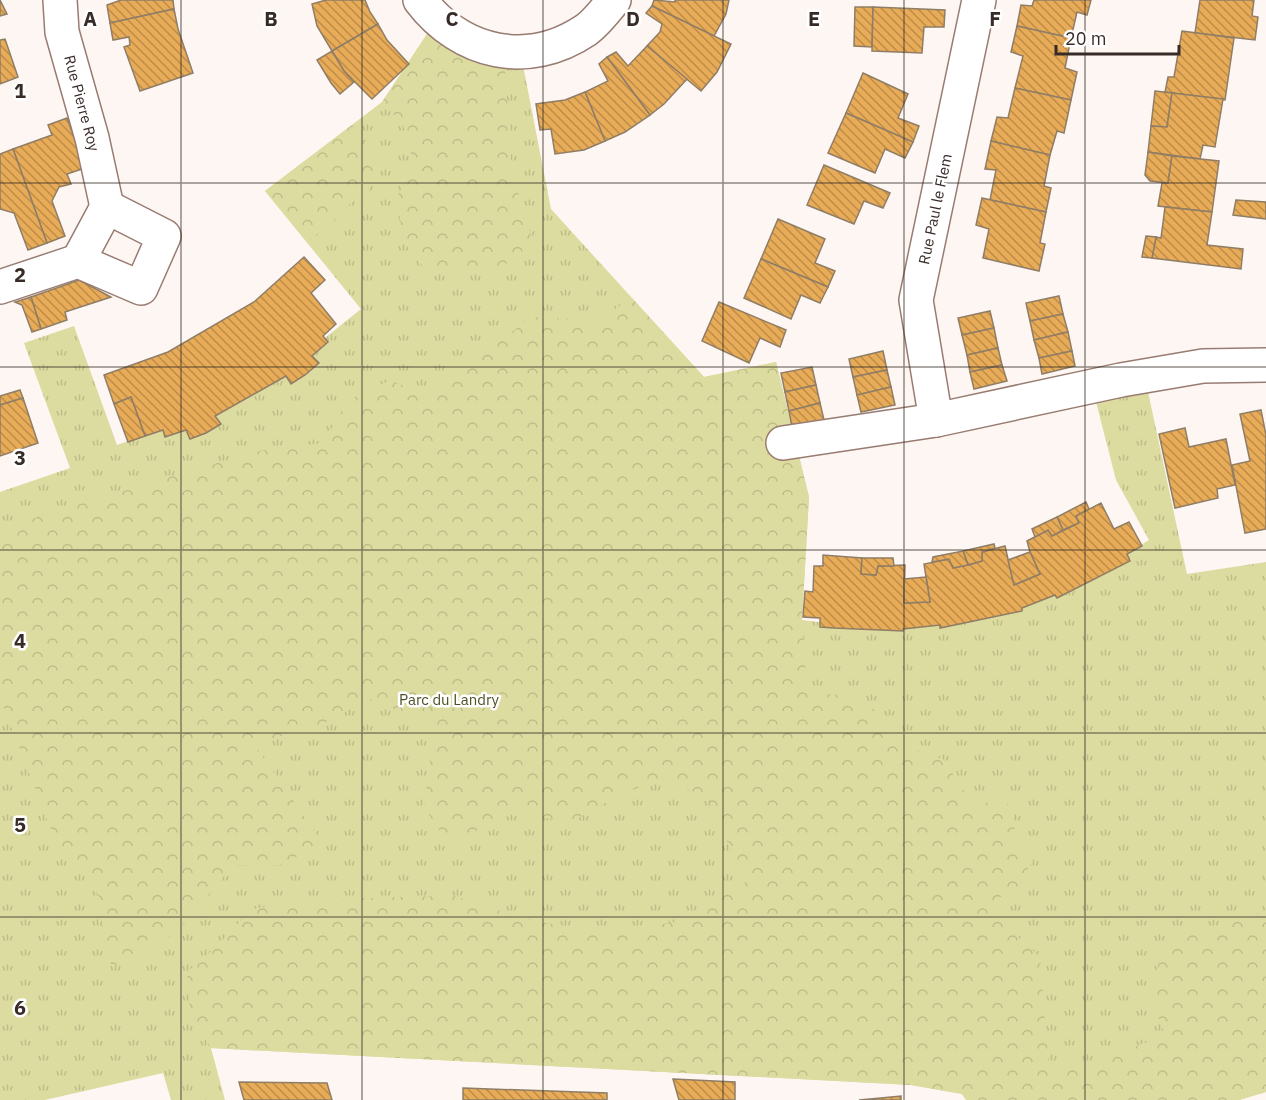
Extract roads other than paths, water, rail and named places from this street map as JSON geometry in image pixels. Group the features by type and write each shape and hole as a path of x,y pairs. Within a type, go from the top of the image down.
{"street":[{"name":"Rue Pierre Roy","path":"60,0 62,32 92,138 107,207"},
{"path":"420,0 432,15 459,37 501,52 528,52 564,43 588,29 614,0"},
{"name":"Rue Paul le Flem","path":"936,420 916,300 979,0"},
{"path":"0,287 78,261 141,288 164,236 107,207 78,261"},
{"path":"783,443 936,420 1121,380 1203,366 1266,365"}],"park label":[{"name":"Parc du Landry","path":"449,699"}]}
